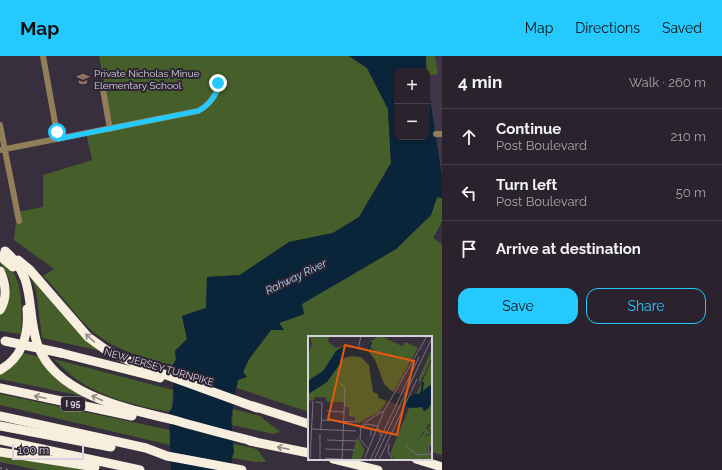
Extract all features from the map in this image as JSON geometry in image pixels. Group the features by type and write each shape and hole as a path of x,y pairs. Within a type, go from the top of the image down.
{"highway":[{"path":"0,370 13,360 23,344 27,314 24,293 19,275 2,252"},
{"path":"2,252 30,270 81,329 97,344 125,360 149,371 308,424"},
{"path":"2,252 18,264 27,282 37,341 43,356 66,380 92,396 147,416 308,453"},
{"path":"0,271 4,278 6,293 0,310"},
{"name":"NEW JERSEY TURNPIKE","path":"3,341 149,371"},
{"name":"I 95","path":"0,388 147,416"},
{"path":"0,416 167,456 242,470"},
{"path":"0,426 146,451"},
{"path":"0,440 98,465"},
{"path":"0,452 98,465 116,465 140,470"},
{"path":"337,460 378,470"},
{"path":"419,460 442,467"}],"street":[{"path":"43,56 58,139"},
{"path":"2,150 198,111 207,105 214,96 218,87 218,80"},
{"path":"102,84 110,129"},
{"path":"0,125 2,150 19,221"}],"shaded area":[{"path":"435,56 442,56 442,177 430,99 430,75 438,74"}],"green space":[{"path":"99,56 349,56 367,68 388,109 391,163 359,217 333,233 289,242 240,275 207,277 206,308 182,316 187,339 175,351 176,360 172,366 127,351 106,341 96,334 81,320 43,276 54,269 14,240 17,212 43,207 43,175 92,160 86,132 113,127"},
{"path":"426,56 435,56 438,74 430,75 430,68 427,68"},
{"path":"437,197 442,198 442,222 433,238 442,244 442,455 432,452 432,336 308,336 308,412 237,388 238,380 246,376 243,372 249,359 271,330 284,330 279,323 304,314 302,304 396,249 431,215"},
{"path":"0,260 8,266 18,283 22,314 21,334 0,331 0,312 6,304 10,294 10,284 7,274 1,266"},
{"path":"29,273 101,351 42,338 36,290"},
{"path":"22,353 41,357 87,397 0,379 0,372"},
{"path":"54,359 173,390 172,408 169,412 158,410 123,401 100,393 76,379"},
{"path":"0,394 170,430 170,445 0,405"},
{"path":"233,409 260,416 280,432 273,434 232,425"},
{"path":"233,444 257,449 266,462 255,462 232,458 234,453"},
{"path":"0,454 86,470 38,470 0,462"}],"water":[{"name":"Rahway River","path":"349,56 426,56 426,68 394,68 394,140 430,140 430,99 442,177 442,198 437,197 431,215 396,249 302,304 304,314 279,323 284,330 271,330 249,359 243,372 247,377 238,380 237,383 231,418 234,453 232,456 232,470 171,470 169,412 172,408 174,398 172,366 176,360 175,351 187,339 182,316 206,308 207,277 240,275 289,242 333,233 359,217 391,163 388,109 367,68"}],"railway":[{"path":"0,468 9,470"}],"place":[{"name":"Private Nicholas Minue Elementary School","path":"83,79"}],"route":[{"path":"57,132 58,139 198,111 207,105 214,96 218,83"}]}
